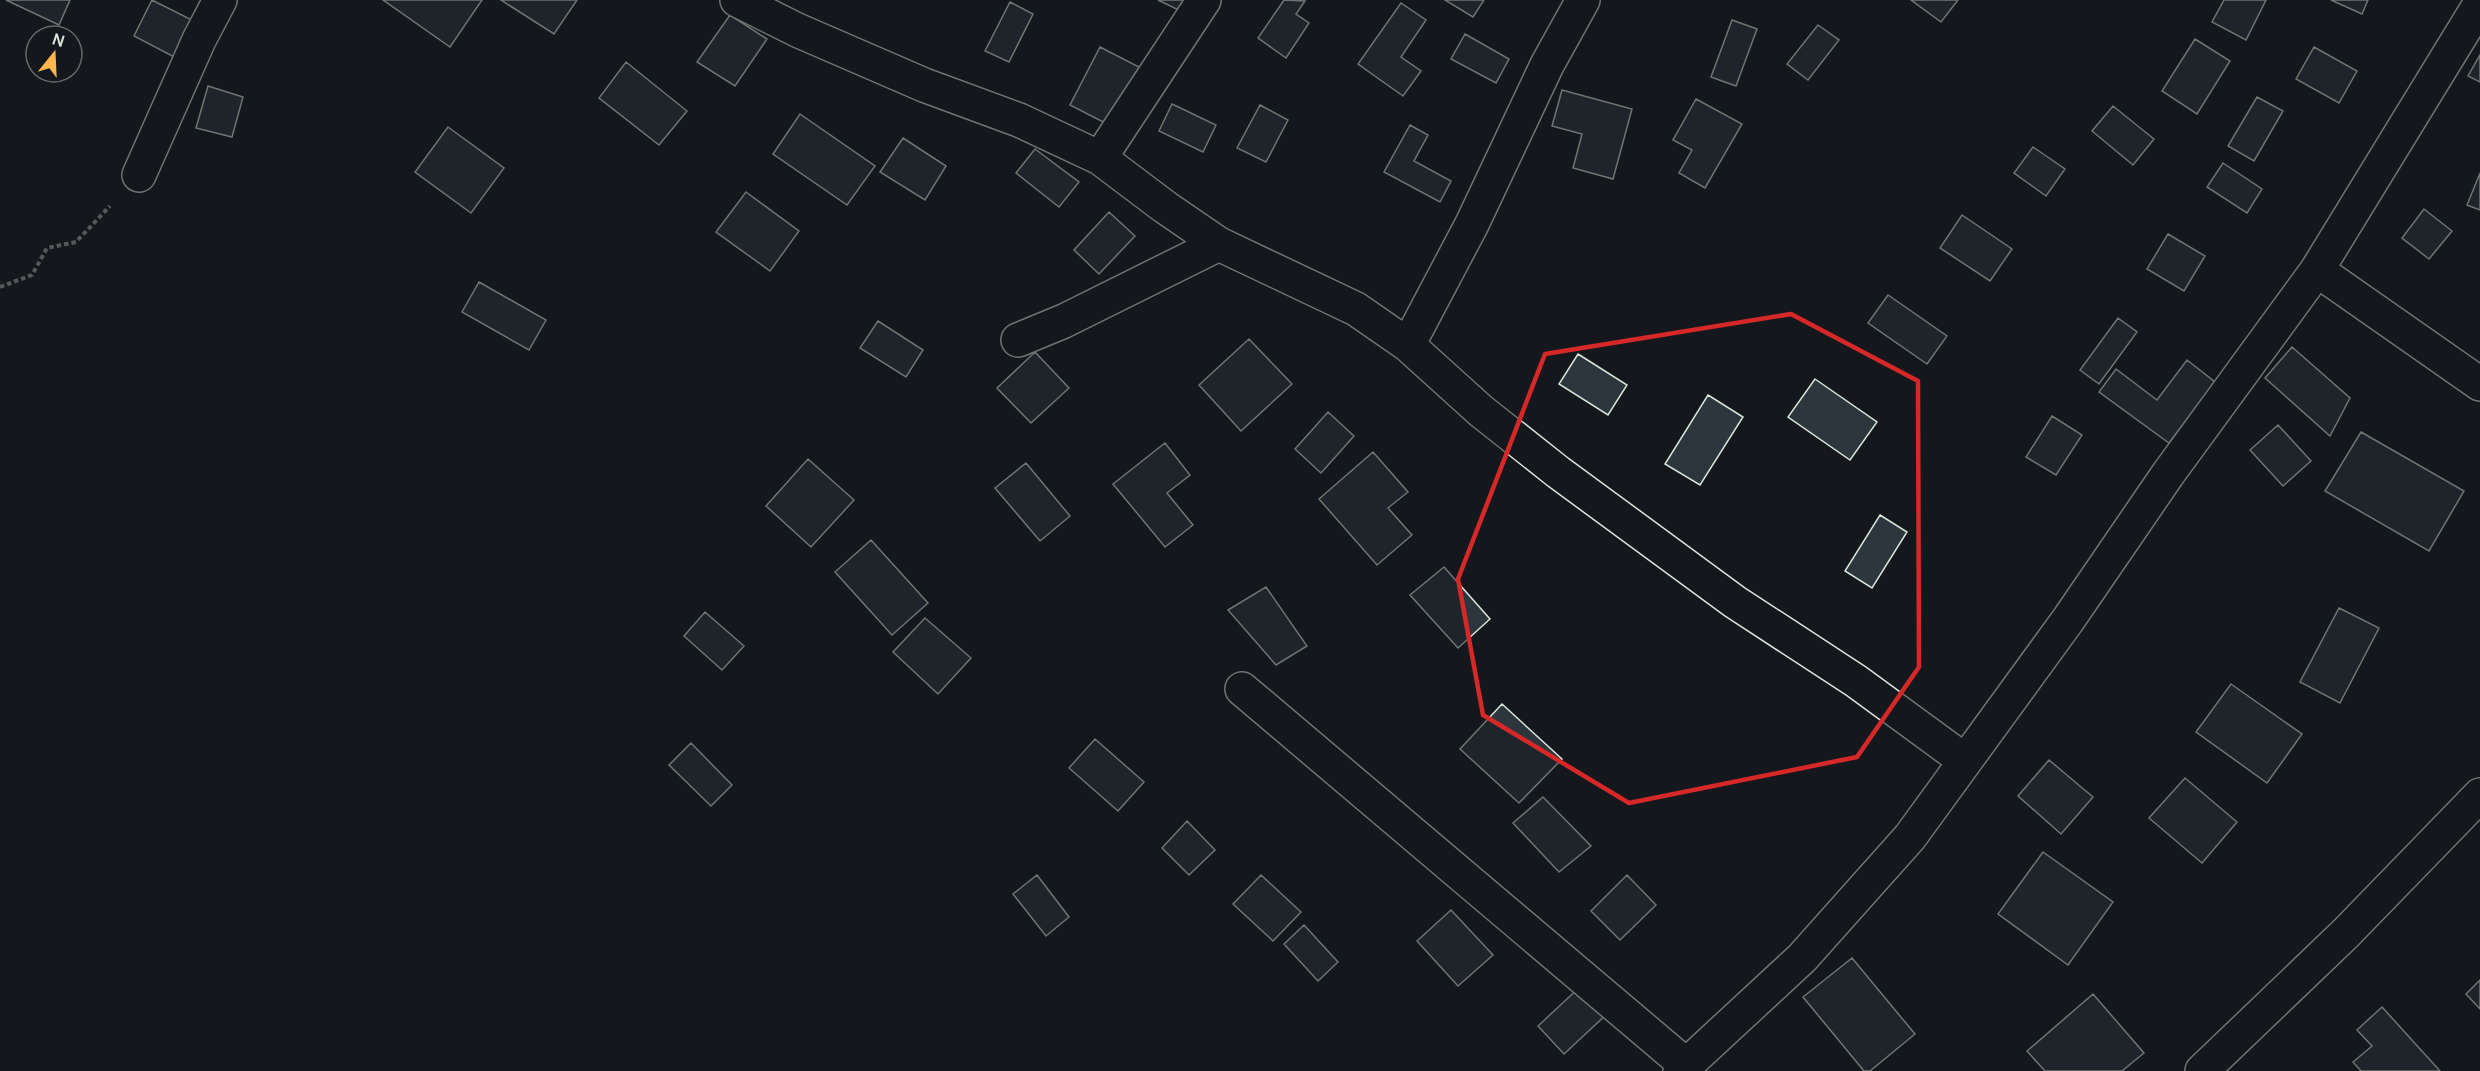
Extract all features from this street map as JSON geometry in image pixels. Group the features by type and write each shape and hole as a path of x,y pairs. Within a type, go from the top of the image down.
{"street":[{"path":"139,175 220,0"},
{"path":"737,0 850,53 924,85 1019,120 1100,158 1219,244 1356,309 1408,345 1481,411 1558,472 1736,602 1856,681 1964,760"},
{"path":"1100,158 1204,0"},
{"path":"1408,345 1472,224 1547,65 1583,0"},
{"path":"1242,689 1683,1068 1802,958 1910,837 2068,620 2168,474 2317,270 2480,4"},
{"path":"1018,340 1064,321 1219,244"},
{"path":"2317,270 2480,384"},
{"path":"2202,1071 2346,933 2480,795"}],"path":[{"path":"0,287 32,275 47,248 76,242 139,175"}],"highlighted area":[{"path":"1791,314 1918,381 1919,667 1857,757 1629,803 1483,715 1458,579 1545,354"}],"building":[{"path":"6,0 70,0 59,24"},
{"path":"152,0 194,21 176,58 134,36"},
{"path":"383,0 482,0 450,47"},
{"path":"501,0 577,0 554,34"},
{"path":"1158,0 1196,0 1189,15"},
{"path":"1284,0 1305,1 1296,14 1309,23 1286,58 1258,38"},
{"path":"1445,0 1484,0 1473,17"},
{"path":"1911,0 1958,0 1941,22"},
{"path":"2224,0 2266,0 2246,40 2212,22"},
{"path":"2331,0 2368,0 2362,14"},
{"path":"1010,2 1033,14 1009,62 985,51"},
{"path":"1401,3 1426,20 1401,57 1421,71 1403,96 1358,64"},
{"path":"730,15 767,39 735,86 697,62"},
{"path":"1732,20 1757,29 1736,86 1711,77"},
{"path":"1818,25 1839,40 1808,80 1787,64"},
{"path":"1465,34 1509,59 1496,83 1451,59"},
{"path":"2195,39 2230,61 2197,114 2162,91"},
{"path":"1100,47 1139,67 1109,125 1070,105"},
{"path":"2314,47 2357,71 2339,103 2296,79"},
{"path":"2480,55 2480,82 2468,76"},
{"path":"626,62 687,111 659,145 599,98"},
{"path":"208,86 243,97 232,137 196,128"},
{"path":"1562,90 1632,109 1613,179 1573,168 1582,134 1552,126"},
{"path":"2257,97 2283,111 2254,161 2228,146"},
{"path":"1696,99 1742,124 1705,188 1679,173 1692,150 1673,140"},
{"path":"1172,104 1216,125 1203,152 1159,131"},
{"path":"1260,105 1288,120 1266,162 1237,148"},
{"path":"2113,106 2154,139 2133,165 2092,131"},
{"path":"800,114 875,166 847,205 773,154"},
{"path":"1410,125 1428,135 1414,161 1451,181 1440,202 1384,172"},
{"path":"448,127 504,168 471,213 415,172"},
{"path":"903,138 946,166 925,200 880,172"},
{"path":"2033,147 2065,169 2046,196 2014,173"},
{"path":"1035,149 1079,182 1059,207 1016,173"},
{"path":"2223,163 2262,189 2247,213 2207,187"},
{"path":"2480,173 2480,210 2467,205"},
{"path":"746,192 799,231 770,271 716,232"},
{"path":"2424,209 2452,231 2429,259 2402,238"},
{"path":"1109,212 1135,236 1099,274 1074,250"},
{"path":"1962,215 2012,249 1990,281 1940,248"},
{"path":"2168,234 2205,256 2184,291 2147,269"},
{"path":"479,282 546,320 529,350 462,312"},
{"path":"1888,295 1947,336 1927,364 1868,323"},
{"path":"2118,318 2137,332 2099,384 2080,370"},
{"path":"878,321 923,350 906,377 860,348"},
{"path":"1249,339 1292,384 1241,431 1199,385"},
{"path":"2292,347 2350,398 2330,436 2265,378"},
{"path":"1035,352 1069,388 1031,423 997,388"},
{"path":"1578,354 1627,385 1608,415 1559,384"},
{"path":"2187,360 2215,382 2169,443 2099,392 2116,369 2157,400"},
{"path":"1815,379 1877,422 1850,460 1788,417"},
{"path":"1708,395 1743,417 1700,485 1665,464"},
{"path":"1328,412 1354,436 1321,473 1295,449"},
{"path":"2052,416 2082,435 2056,475 2026,457"},
{"path":"2278,425 2311,461 2283,486 2250,450"},
{"path":"2361,432 2464,491 2429,551 2325,491"},
{"path":"1165,443 1190,475 1167,493 1193,525 1165,547 1113,484"},
{"path":"1373,452 1408,492 1388,508 1412,535 1377,565 1319,499"},
{"path":"808,459 854,500 811,547 766,506"},
{"path":"1026,463 1070,516 1040,541 995,488"},
{"path":"1880,515 1907,532 1872,588 1845,571"},
{"path":"871,540 928,603 892,635 835,572"},
{"path":"1444,567 1490,619 1458,648 1410,595"},
{"path":"1266,587 1307,646 1276,665 1228,610"},
{"path":"2339,608 2379,628 2340,703 2300,682"},
{"path":"705,612 744,646 722,670 684,636"},
{"path":"925,618 971,658 938,694 893,652"},
{"path":"2231,684 2302,734 2267,783 2196,732"},
{"path":"1502,704 1562,759 1519,803 1460,749"},
{"path":"1095,739 1144,782 1118,811 1069,768"},
{"path":"691,743 732,785 711,806 669,765"},
{"path":"2049,760 2093,797 2061,834 2018,796"},
{"path":"2185,778 2237,822 2202,863 2149,818"},
{"path":"1543,797 1591,846 1559,872 1513,823"},
{"path":"1187,821 1215,850 1189,875 1162,848"},
{"path":"2043,852 2113,902 2068,965 1998,914"},
{"path":"1037,875 1069,917 1046,936 1013,894"},
{"path":"1261,875 1301,912 1273,941 1233,904"},
{"path":"1627,875 1656,905 1620,940 1591,911"},
{"path":"1451,910 1493,955 1458,986 1417,941"},
{"path":"1304,925 1338,962 1318,981 1284,944"},
{"path":"1852,958 1915,1034 1870,1071 1864,1071 1803,997"},
{"path":"2480,980 2480,1009 2466,994"},
{"path":"1583,984 1609,1012 1564,1054 1538,1026"},
{"path":"2093,994 2144,1053 2122,1071 2045,1071 2027,1051"},
{"path":"2382,1007 2440,1071 2361,1071 2353,1062 2372,1046 2357,1030"}]}
